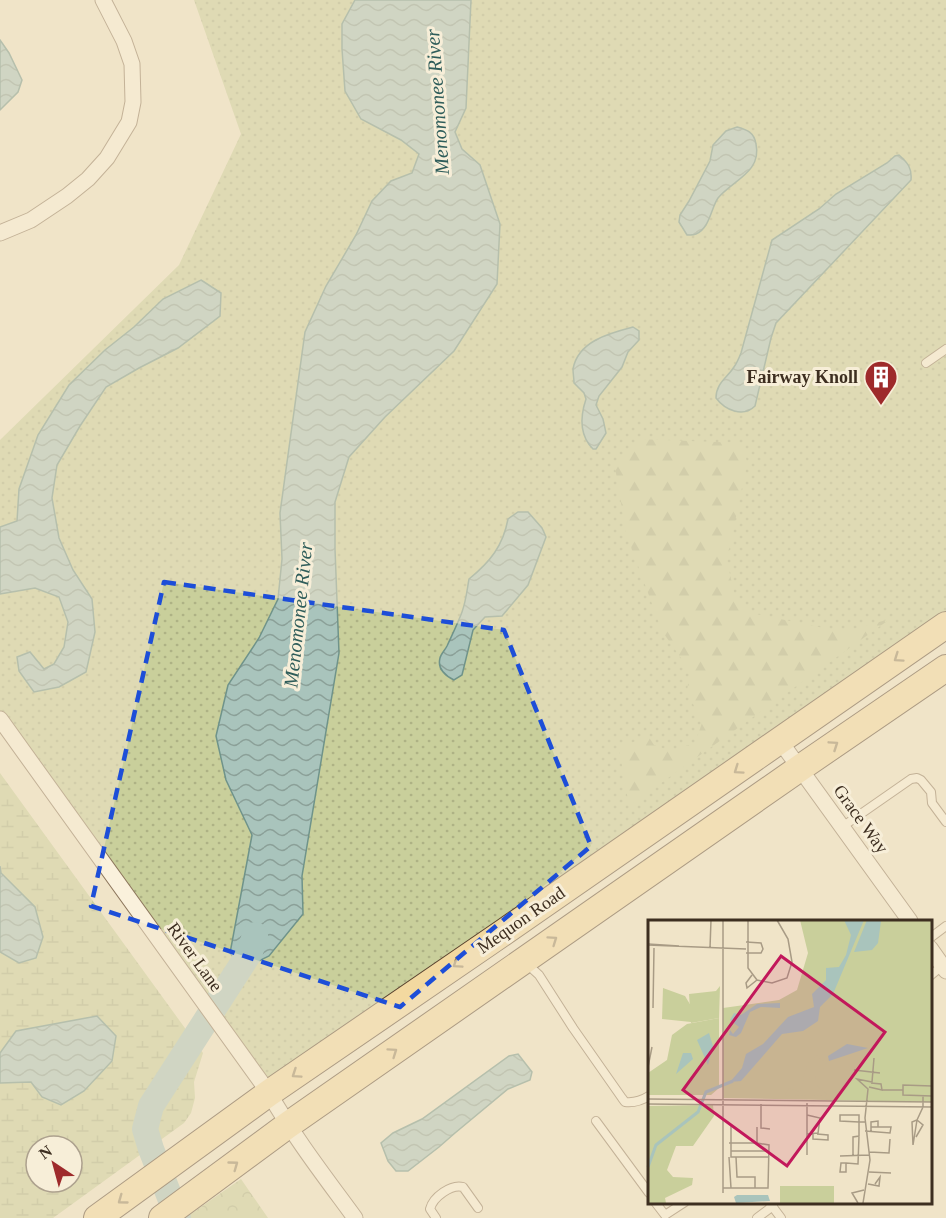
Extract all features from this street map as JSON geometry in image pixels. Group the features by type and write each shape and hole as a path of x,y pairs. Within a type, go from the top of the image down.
{"main road":[{"name":"Mequon Road","path":"97,1218 269,1093 946,625"},
{"name":"Mequon Road","path":"163,1217 288,1125 946,668"},
{"path":"504,932 524,961"}],"street":[{"path":"0,233 31,220 88,179 107,158 129,122 133,102 132,64 103,0"},
{"name":"River Lane","path":"0,719 356,1218"},
{"name":"Grace Way","path":"780,741 909,920"},
{"path":"931,950 944,969"}],"lane":[{"path":"926,363 946,349"},
{"path":"842,827 911,779 916,778 921,780 931,792 932,803 946,822"},
{"path":"931,937 946,926"},
{"path":"524,961 539,975 625,1102 635,1102 648,1097"},
{"path":"596,1121 648,1192"},
{"path":"436,1218 429,1209 431,1203 453,1186 463,1187 478,1208"},
{"path":"663,1216 683,1203"},
{"path":"757,1218 771,1204 781,1218"}],"highlighted area":[{"path":"164,582 504,630 591,846 400,1007 91,906"}],"green space":[{"path":"194,0 946,0 946,613 269,1093 0,719 0,440 179,265 241,134"},
{"path":"637,439 743,443 747,463 727,561 735,597 756,614 843,632 890,619 629,806 619,748 648,736 654,745 670,751 695,743 702,723 687,691 690,671 662,631 626,533 615,467"},
{"path":"0,773 203,1053 194,1082 195,1098 191,1113 184,1123 53,1218 0,1218"},
{"path":"241,1179 268,1218 185,1218"}],"water":[{"path":"355,0 471,0 466,108 455,132 462,149 480,165 500,224 497,284 454,351 385,417 349,457 335,502 339,653 302,876 303,914 269,956 242,969 230,953 252,835 226,780 216,736 228,685 259,638 278,599 282,559 280,513 305,332 326,286 356,235 372,201 391,181 412,173 419,154 401,140 361,119 345,91 342,24"},
{"path":"0,40 22,80 18,92 0,110"},
{"path":"737,127 754,137 757,154 755,162 745,175 718,198 701,231 687,235 679,222 680,215 710,161 713,145 726,131"},
{"path":"899,155 909,166 911,180 776,323 755,406 745,412 740,412 724,406 716,398 716,393 741,353 772,240 819,209 836,194"},
{"path":"201,280 221,293 220,316 178,348 106,387 57,465 52,498 59,538 73,570 92,599 95,632 86,672 59,687 34,692 19,671 17,657 30,652 44,669 54,664 64,647 68,622 59,597 35,588 0,594 0,527 17,521 19,489 38,435 69,385 163,299"},
{"path":"633,327 639,331 639,340 628,352 622,367 599,396 596,405 603,419 606,433 596,449 593,449 583,432 582,419 586,399 584,393 574,383 573,369 576,359 581,351 596,340"},
{"path":"518,512 528,512 542,528 546,537 528,585 502,616 485,617 473,630 462,675 454,680 443,672 439,662 462,612 469,579 494,553 503,537 508,519"},
{"path":"0,866 1,873 35,907 43,937 36,958 19,963 0,952"},
{"path":"97,1016 116,1036 112,1061 84,1091 61,1105 42,1097 31,1082 0,1083 0,1053 16,1031"},
{"path":"518,1054 532,1072 530,1080 508,1089 408,1171 396,1171 388,1161 381,1143 393,1133 422,1119 509,1056"}],"waterway":[{"name":"Menomonee River","path":"178,1218 145,1129 151,1106 250,952 255,935"}],"place":[{"name":"Fairway Knoll","path":"881,406"}]}
